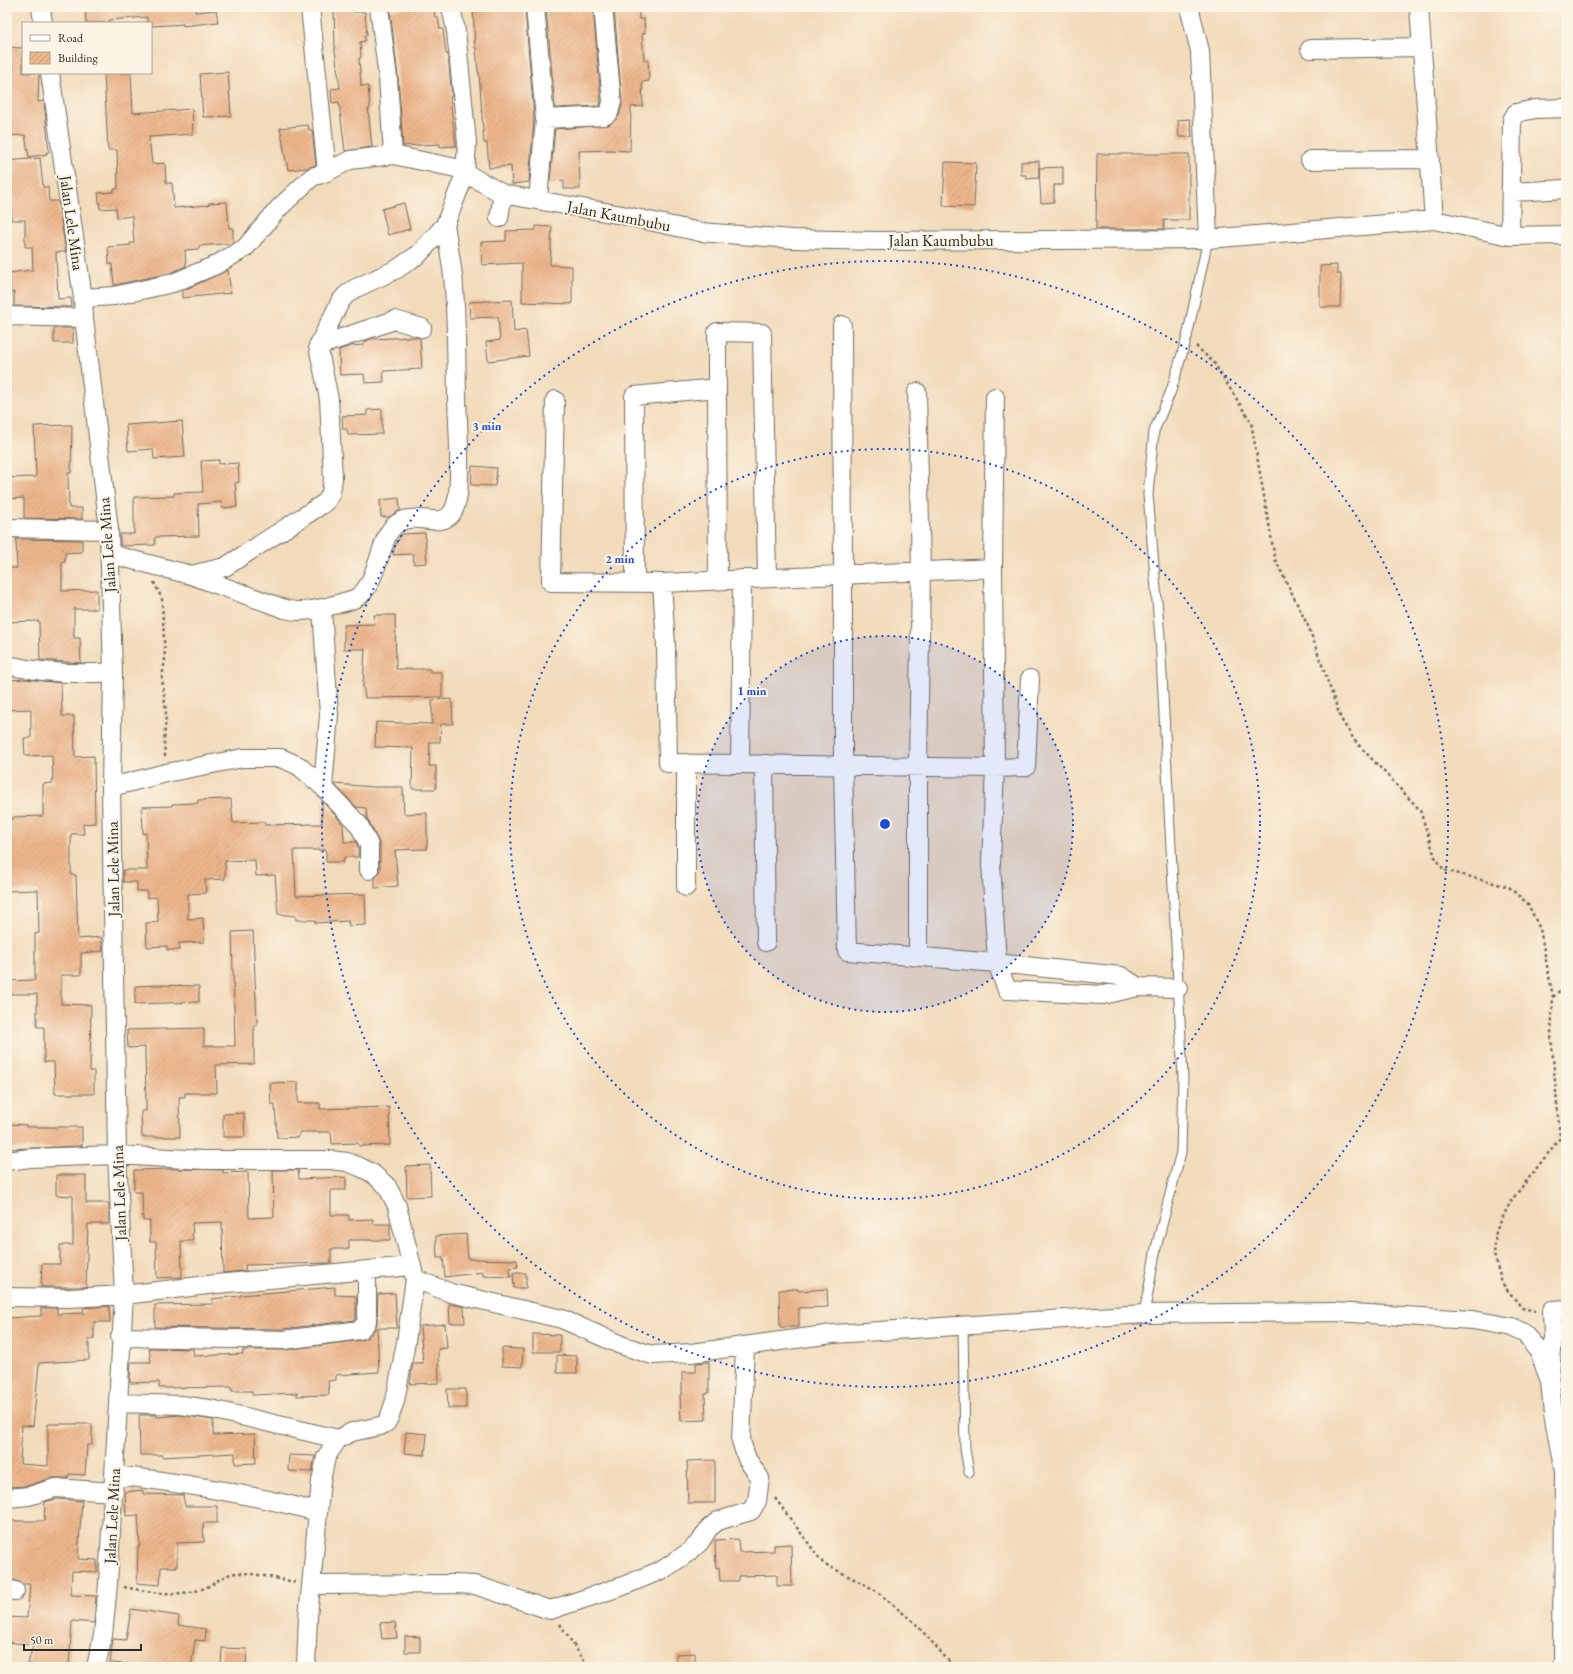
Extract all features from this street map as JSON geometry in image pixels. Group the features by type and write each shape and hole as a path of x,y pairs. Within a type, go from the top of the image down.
{"street":[{"path":"41,7 43,22"},
{"path":"310,7 327,172"},
{"path":"379,7 388,78 393,154"},
{"path":"191,575 225,567 326,502 331,493 333,478 329,399 318,346 340,302 346,295 354,289 397,269 418,254 445,225 465,174 467,143 456,31 452,7"},
{"path":"534,7 545,119 538,200"},
{"path":"545,119 604,116 609,113 612,102 603,7"},
{"path":"1189,7 1200,51 1208,239"},
{"path":"1419,7 1434,220"},
{"path":"1310,49 1422,47"},
{"name":"Jalan Lele Mina","path":"50,74 83,298 84,318 109,530 110,554 113,672 111,787 117,1155 124,1295 120,1337 118,1403 108,1584 103,1635 96,1667"},
{"path":"1510,236 1512,192 1512,120 1516,113 1535,109 1566,108"},
{"name":"Jalan Kaumbubu","path":"83,298 114,296 173,283 216,264 245,248 279,208 312,177 327,172 350,160 393,154 435,162 456,168 503,194 622,215 700,232 792,239 877,241 1208,239 1434,220 1510,236 1566,235"},
{"path":"1310,160 1430,159"},
{"path":"1512,192 1566,189"},
{"path":"499,218 503,194"},
{"path":"110,554 191,575 295,612 322,608 357,597 365,588 394,525 406,519 439,520 451,515 456,504 458,444 453,277 445,225"},
{"path":"7,316 34,318 84,318"},
{"path":"318,346 395,320 422,328"},
{"path":"842,325 844,574 843,766 848,951 997,963 1120,976 1138,987"},
{"path":"718,580 718,332 762,333 767,578"},
{"path":"635,582 634,396 717,388"},
{"path":"916,392 921,571 918,766 918,957"},
{"path":"994,397 993,568 995,768 992,863 997,963 1007,990 1103,995 1138,987 1178,988"},
{"path":"555,400 551,582 662,583 993,568"},
{"path":"7,528 109,530"},
{"path":"740,764 742,579"},
{"path":"662,583 666,646 668,763 995,768 1026,767 1030,678"},
{"path":"322,608 329,715 323,787"},
{"path":"7,665 38,671 90,674 113,672"},
{"path":"111,787 166,772 243,758 282,758 298,766 323,787 363,831 369,845 369,870"},
{"path":"686,763 686,887"},
{"path":"764,764 766,942"},
{"path":"7,1161 30,1158 117,1155 204,1160 317,1159 347,1162 360,1167 372,1173 387,1186 397,1206 413,1273 406,1342 395,1401 386,1423 380,1426 352,1432 338,1439 326,1457 318,1512 311,1585 306,1667"},
{"path":"7,1297 69,1298 124,1295 216,1284 367,1271 413,1273 451,1293 562,1319 621,1345 652,1355 691,1353 833,1334 1144,1314 1334,1312 1473,1320 1512,1327 1525,1334 1539,1352 1550,1381"},
{"path":"120,1337 284,1340 360,1330 367,1322 367,1271"},
{"path":"1559,1309 1553,1337 1550,1381 1553,1413 1564,1472 1563,1667"},
{"path":"311,1585 475,1585 550,1610 623,1586 664,1569 689,1552 700,1542 709,1528 718,1521 751,1511 755,1508 758,1500 760,1478 747,1459 741,1441 744,1346"},
{"path":"118,1403 181,1405 215,1410 338,1439"},
{"path":"7,1498 29,1496 55,1488 114,1483 226,1490 266,1498 318,1512"}],"lane":[{"path":"1144,1314 1156,1248 1181,1152 1183,1078 1161,645 1148,494 1154,431 1171,391 1187,337 1208,239"},
{"path":"963,1326 964,1443 969,1472"}],"path":[{"path":"1187,337 1214,362 1251,422 1275,559 1310,628 1341,719 1360,747 1420,810 1435,857 1444,870 1509,887 1528,904 1540,929 1552,997 1552,1034 1560,1138 1511,1202 1496,1231 1494,1255 1502,1283 1522,1308 1537,1311 1559,1309"},
{"path":"145,563 162,599 165,660 162,677 166,713 164,742 166,772"},
{"path":"1552,997 1566,984"},
{"path":"760,1478 823,1563 874,1590 915,1624 954,1667"},
{"path":"108,1584 161,1594 186,1593 206,1587 226,1576 237,1573 311,1585"},
{"path":"550,1610 588,1667"}],"building":[{"path":"195,7 195,12 216,10 218,22 183,26 183,24 153,26 152,22 147,22 147,17 109,20 109,22 86,22 85,8"},
{"path":"334,7 353,7 353,12 365,12 367,35 365,35 365,41 360,42 361,57 359,58 361,86 368,86 370,109 368,109 372,147 345,151 339,102 332,103 331,89 340,88 335,51"},
{"path":"416,7 434,7 435,17 438,17 440,29 443,29 446,54 448,54 452,97 450,97 456,146 440,147 440,144 403,146 398,77 390,10"},
{"path":"473,7 525,7 534,119 529,182 512,184 511,166 489,168 487,143 484,143 479,72 475,48"},
{"path":"546,7 593,7 601,101 600,106 555,108"},
{"path":"614,7 639,7 639,19 644,19 645,33 642,34 644,60 648,60 649,81 642,82 643,106 631,107 630,151 579,151 580,189 564,189 564,180 550,181 555,129 609,125 619,116 622,105"},
{"path":"7,47 22,48 22,74 39,74 38,102 44,101 49,152 46,152 47,154 29,157 25,135 7,136"},
{"path":"228,72 231,116 203,117 200,74"},
{"path":"104,74 131,74 133,113 192,109 193,134 149,137 152,164 165,163 166,183 172,183 174,208 227,202 229,228 233,228 233,243 199,246 199,249 185,250 186,266 170,273 114,285 112,264 109,264 108,247 131,245 130,243 134,243 132,216 117,218 116,208 100,209 98,193 114,192 114,189 118,189 117,150 108,150"},
{"path":"1190,119 1192,137 1179,137 1178,120"},
{"path":"308,125 309,130 312,130 316,165 307,168 288,170 280,128"},
{"path":"1097,154 1189,154 1189,220 1164,220 1164,229 1096,229"},
{"path":"40,158 43,187 48,187 49,201 58,201 66,252 56,252 58,299 71,298 72,307 14,306 14,292 11,293 8,273 33,270 32,247 25,247 25,220 11,220 10,184 7,184 7,161"},
{"path":"1039,161 1039,178 1026,179 1026,175 1021,175 1021,162"},
{"path":"945,162 976,163 974,207 943,206"},
{"path":"1063,167 1063,185 1054,185 1054,202 1041,203 1039,168"},
{"path":"404,203 410,229 388,235 382,209"},
{"path":"536,226 552,227 550,265 572,266 572,304 522,302 522,263 482,265 481,242 506,241 506,231 536,230"},
{"path":"1337,265 1337,274 1341,274 1340,307 1320,307 1320,266"},
{"path":"228,270 231,293 182,298 182,291"},
{"path":"512,300 514,332 526,330 529,356 488,361 486,342 500,340 498,317 470,318 469,302"},
{"path":"54,328 73,328 73,343 54,343"},
{"path":"420,338 422,369 383,371 384,382 365,383 364,374 340,375 339,350 351,346 364,345 364,342 371,339"},
{"path":"382,409 382,434 348,435 347,429 343,429 342,416 367,415 367,410"},
{"path":"182,421 185,457 154,459 153,449 128,451 126,425"},
{"path":"72,425 71,473 68,473 69,508 82,508 82,519 24,518 24,498 7,499 7,478 36,477 34,426"},
{"path":"219,460 219,464 238,463 239,482 235,483 237,507 222,508 221,502 198,504 199,536 155,537 155,545 120,546 120,534 134,534 134,497 174,496 174,493 203,492 201,461"},
{"path":"472,466 497,468 495,486 471,485"},
{"path":"399,498 400,510 389,517 381,517 380,500"},
{"path":"425,533 427,563 414,564 413,554 393,555 395,545 402,534"},
{"path":"16,539 82,540 82,552 65,553 65,562 62,562 62,591 97,590 97,609 74,609 74,638 80,638 81,663 40,660 39,621 7,622 7,568 17,568"},
{"path":"374,615 395,615 396,669 430,669 430,672 442,672 442,697 365,698 363,685 365,649 344,649 344,625 375,624"},
{"path":"26,679 61,683 62,716 74,716 75,757 94,756 95,823 83,824 84,834 71,834 71,875 76,875 78,939 101,937 103,951 81,953 81,975 61,975 61,1004 91,1005 90,1071 94,1071 94,1094 55,1094 54,1062 44,1062 44,1027 37,1027 37,994 7,994 7,981 35,980 35,934 39,933 38,890 7,891 7,819 13,819 13,817 43,816 43,784 53,783 52,755 25,756 24,738 31,738 31,709 9,710 9,680"},
{"path":"452,699 453,724 441,724 440,742 430,742 429,766 436,766 436,789 412,789 413,748 375,747 376,722 432,724 432,700"},
{"path":"334,784 374,787 403,787 404,814 427,813 427,849 395,850 398,886 375,888 375,879 380,870 380,845 367,818 366,808 356,807"},
{"path":"231,799 233,823 265,822 265,825 322,824 322,801 343,824 344,842 356,842 358,847 358,857 344,857 344,862 326,862 326,850 294,850 296,896 365,894 366,925 349,926 348,921 315,923 315,920 296,920 296,916 278,914 275,875 256,876 255,860 225,861 225,879 205,880 206,893 188,894 188,919 203,918 204,942 179,943 180,950 167,950 167,946 147,947 146,923 158,922 157,897 147,898 147,891 137,891 137,882 123,882 123,870 147,870 146,833 143,834 142,807 198,803 198,800"},
{"path":"253,931 257,1025 254,1025 254,1064 216,1065 217,1093 185,1093 185,1097 179,1097 180,1137 142,1137 141,1111 146,1111 145,1047 128,1048 127,1030 204,1028 204,1046 235,1046 232,932"},
{"path":"135,986 199,986 199,1002 135,1004"},
{"path":"298,1082 298,1103 320,1103 320,1109 389,1107 390,1145 359,1146 358,1143 332,1144 331,1132 299,1132 299,1137 277,1138 275,1104 271,1104 270,1083"},
{"path":"244,1113 245,1137 223,1137 223,1114"},
{"path":"7,1124 26,1125 26,1127 82,1127 82,1146 7,1149"},
{"path":"430,1165 431,1196 407,1197 406,1166"},
{"path":"134,1170 223,1170 223,1173 248,1172 249,1218 274,1217 273,1170 298,1170 299,1179 346,1177 346,1190 331,1190 331,1215 349,1215 349,1220 373,1219 373,1224 390,1224 390,1240 349,1240 349,1249 331,1249 331,1263 245,1265 245,1271 223,1273 222,1222 192,1223 193,1241 181,1241 182,1277 157,1278 156,1242 150,1242 150,1221 143,1221 142,1192 134,1192"},
{"path":"56,1175 86,1175 86,1203 109,1203 109,1224 88,1224 86,1287 41,1287 42,1264 60,1264 60,1245 73,1245 73,1196 56,1195"},
{"path":"466,1234 468,1259 517,1260 518,1267 510,1268 511,1277 483,1276 483,1272 445,1277 443,1258 437,1258 436,1236"},
{"path":"513,1273 526,1273 526,1288 514,1288"},
{"path":"335,1287 335,1295 356,1296 355,1320 283,1329 155,1327 155,1305 213,1304 212,1299 241,1296 240,1295"},
{"path":"798,1289 798,1291 827,1289 828,1307 799,1308 799,1327 780,1327 779,1290"},
{"path":"395,1293 397,1328 377,1328 379,1372 336,1375 336,1380 328,1381 329,1395 297,1396 297,1393 252,1395 252,1391 232,1391 231,1387 159,1388 159,1382 130,1383 131,1362 151,1362 149,1348 193,1349 194,1356 243,1354 243,1350 285,1350 362,1340 368,1337 375,1329 377,1323 378,1294"},
{"path":"449,1304 464,1307 465,1323 450,1323"},
{"path":"109,1306 110,1322 94,1322 94,1339 89,1339 89,1360 39,1363 33,1426 22,1425 20,1464 48,1466 48,1424 92,1424 92,1445 87,1445 85,1475 69,1474 68,1478 52,1478 27,1486 7,1487 7,1318 41,1316 41,1308 57,1308 57,1314 84,1313 83,1308"},
{"path":"445,1324 447,1348 438,1349 439,1383 410,1384 413,1363 423,1363 420,1326"},
{"path":"533,1334 560,1335 560,1352 533,1352"},
{"path":"502,1348 523,1349 522,1367 502,1366"},
{"path":"557,1355 577,1356 577,1373 557,1373"},
{"path":"709,1362 709,1393 705,1394 706,1420 681,1421 680,1395 682,1395 682,1372 696,1372 696,1363"},
{"path":"447,1389 466,1389 466,1408 448,1408"},
{"path":"139,1415 157,1415 157,1417 180,1415 213,1420 213,1435 255,1434 256,1463 235,1464 235,1453 162,1457 162,1455 140,1455"},
{"path":"406,1432 427,1434 425,1455 404,1453"},
{"path":"289,1455 315,1456 312,1472 288,1471"},
{"path":"715,1460 715,1503 688,1503 687,1461"},
{"path":"143,1490 143,1494 183,1495 185,1506 217,1506 217,1523 203,1523 204,1542 177,1543 177,1567 161,1567 160,1585 137,1583 138,1546 140,1546 138,1515 126,1516 125,1492"},
{"path":"56,1499 82,1501 78,1559 97,1560 97,1572 72,1571 71,1595 96,1596 94,1623 72,1621 69,1667 42,1667 28,1664 33,1645 7,1642 7,1617 27,1618 30,1584 23,1584 10,1579 11,1521 44,1521 45,1502"},
{"path":"738,1539 739,1552 774,1551 774,1545 791,1544 792,1586 777,1586 777,1575 739,1576 739,1581 720,1581 719,1567 716,1568 715,1540"},
{"path":"131,1609 179,1616 178,1625 206,1629 205,1641 195,1640 191,1667 147,1667 147,1665 110,1663 113,1639 126,1640"},
{"path":"395,1622 397,1638 382,1639 380,1623"},
{"path":"405,1636 420,1637 420,1652 405,1652"},
{"path":"222,1648 247,1649 246,1667 221,1667"},
{"path":"695,1653 695,1667 677,1667 676,1654"}]}
